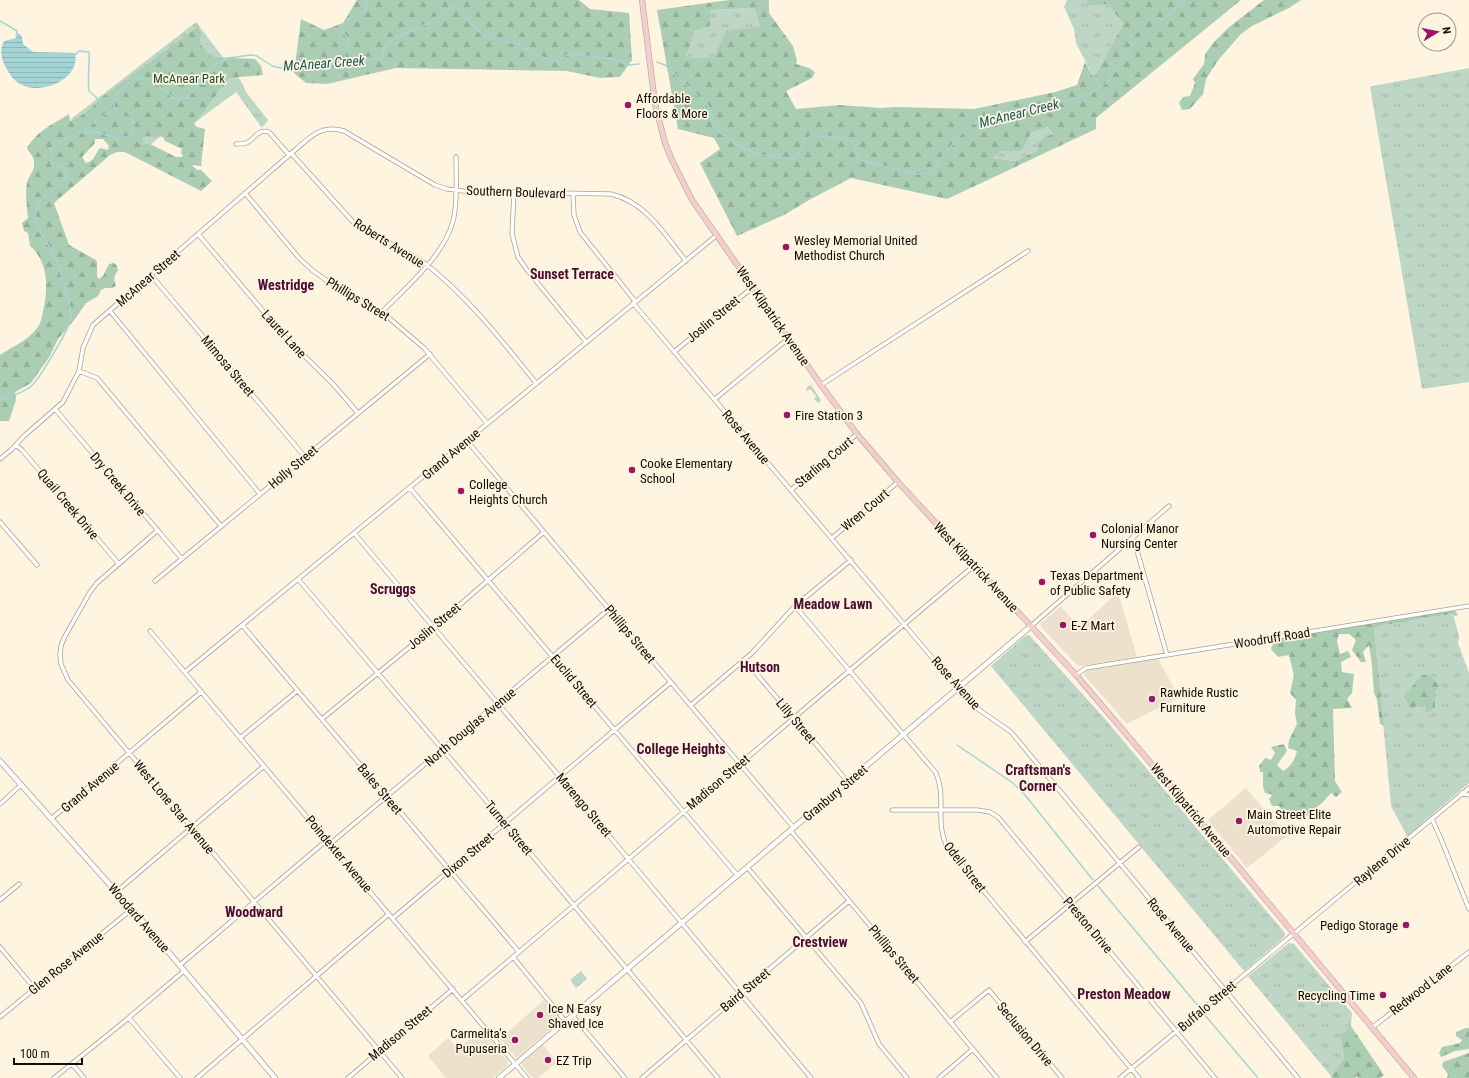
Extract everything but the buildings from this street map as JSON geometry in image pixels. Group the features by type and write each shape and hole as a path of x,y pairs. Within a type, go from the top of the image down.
{"main road":[{"name":"West Kilpatrick Avenue","path":"642,0 652,83 665,143 681,178 692,200 821,385 857,434 898,482 1076,675 1373,1027 1414,1078"}],"street":[{"name":"McAnear Street","path":"0,459 63,402 79,371 83,348 93,325 290,154 318,132 329,128 334,129"},
{"name":"Southern Boulevard","path":"334,129 348,134 441,188 455,190 612,194 626,198 648,215 686,261"},
{"name":"Roberts Avenue","path":"236,144 246,143 259,132 269,132 353,222 364,230 406,252 426,265 464,300 487,323 536,383"},
{"path":"382,312 440,249 449,232 453,219 456,157"},
{"path":"514,192 512,234 518,256 527,270 586,342"},
{"name":"Phillips Street","path":"245,193 299,258 312,270 382,312 430,354 487,424"},
{"name":"Rose Avenue","path":"573,194 574,215 580,232 674,352 905,623 958,688 975,707 1011,732 1298,1078"},
{"name":"Laurel Lane","path":"198,234 285,337 332,383 358,413"},
{"name":"Grand Avenue","path":"185,672 717,235"},
{"path":"821,385 1028,251"},
{"name":"Mimosa Street","path":"151,274 305,457"},
{"name":"Joslin Street","path":"674,352 753,287"},
{"path":"110,311 260,494"},
{"path":"714,399 789,338"},
{"name":"Holly Street","path":"155,581 430,354"},
{"path":"79,371 97,378 221,526"},
{"name":"Dry Creek Drive","path":"55,409 182,559"},
{"name":"Starling Court","path":"791,490 857,434"},
{"name":"Phillips Street","path":"466,441 740,764 849,901 997,1078"},
{"name":"Quail Creek Drive","path":"16,445 22,450 119,564"},
{"name":"Wren Court","path":"832,538 898,482"},
{"name":"Euclid Street","path":"410,488 738,876"},
{"name":"Granbury Street","path":"499,1078 1032,626 1169,506"},
{"path":"0,522 37,565"},
{"name":"West Lone Star Avenue","path":"158,530 93,588 64,638 60,655 63,672 68,680 402,1078"},
{"name":"Joslin Street","path":"322,719 434,627 544,532"},
{"name":"Marengo Street","path":"354,533 629,858 811,1078"},
{"path":"1133,537 1167,654"},
{"path":"690,705 745,660 765,640 782,619 851,560"},
{"name":"Madison Street","path":"462,1000 974,565"},
{"name":"Turner Street","path":"298,579 628,969 718,1078"},
{"name":"Odell Street","path":"796,606 936,773 941,788 941,833 948,848 1139,1078"},
{"name":"Woodruff Road","path":"1076,675 1086,668 1469,606"},
{"name":"North Douglas Avenue","path":"330,844 609,609"},
{"name":"Bales Street","path":"242,625 386,797 519,952"},
{"name":"Poindexter Avenue","path":"150,631 527,1078"},
{"name":"Lilly Street","path":"745,660 848,782"},
{"name":"Dixon Street","path":"392,918 671,682"},
{"path":"240,738 297,690"},
{"name":"Grand Avenue","path":"51,820 201,692"},
{"name":"Woodard Avenue","path":"0,761 180,964 184,971 275,1078"},
{"path":"116,892 264,766"},
{"path":"0,804 21,785"},
{"name":"Raylene Drive","path":"1294,934 1469,788"},
{"path":"1462,793 1469,795"},
{"name":"Preston Drive","path":"892,810 984,811 998,817 1215,1078"},
{"path":"1432,819 1469,909"},
{"path":"180,964 327,840"},
{"path":"1025,942 1139,847"},
{"path":"747,867 861,1003 879,1044 907,1078"},
{"path":"0,900 19,884"},
{"name":"Baird Street","path":"642,1078 849,901"},
{"name":"Glen Rose Avenue","path":"0,1016 132,909"},
{"path":"197,1078 389,914"},
{"name":"Buffalo Street","path":"1120,1078 1294,934"},
{"path":"0,947 35,989"},
{"name":"Redwood Lane","path":"1373,1027 1469,952"},
{"path":"513,957 566,1022"},
{"path":"54,1078 129,1018 184,971"},
{"name":"Madison Street","path":"348,1078 452,989"},
{"name":"Seclusion Drive","path":"950,1022 989,990 1062,1078"},
{"path":"573,1016 625,1078"},
{"path":"129,1018 180,1078"},
{"path":"939,1078 973,1049"},
{"path":"72,1064 84,1078"}],"shaded area":[{"path":"1118,592 1137,657 1078,666 1041,627 1041,623 1061,606 1079,628"},
{"path":"1158,658 1179,698 1127,724 1084,675 1086,670"},
{"path":"1246,788 1287,836 1247,868 1208,820"},
{"path":"544,1000 560,1021 518,1057 515,1057 500,1039"},
{"path":"481,1029 508,1061 508,1065 493,1078 446,1078 428,1056 448,1038 458,1049"},
{"path":"543,1045 557,1062 538,1078 532,1078 521,1064"}],"green space":[{"path":"357,0 579,0 590,9 629,13 632,60 620,77 600,78 567,71 396,68 327,84 306,83 294,73 301,19 324,30 343,23"},
{"path":"729,0 768,0 769,13 793,46 797,60 796,64 809,68 815,72 812,78 786,91 796,109 839,105 881,108 974,109 1055,92 1077,85 1085,62 1094,78 1123,24 1108,4 1088,6 1087,0 1241,0 1096,118 1096,129 947,199 851,178 784,215 737,236 700,163 720,149 714,138 678,129 657,10","holes":["754,8 760,26 726,30 713,58 686,58 695,30 710,26 710,10","1048,127 1053,134 1041,138 1037,151 1015,161 992,158 1001,151 1020,151 1025,146 1031,133"]},
{"path":"1067,0 1087,0 1089,6 1108,4 1123,24 1094,78 1076,43 1074,29 1064,7"},
{"path":"1264,0 1301,0 1289,8 1252,26 1241,34 1219,59 1206,79 1203,94 1190,109 1182,110 1179,103 1183,97 1190,96 1195,83 1193,79 1204,64 1205,54 1214,42 1228,28"},
{"path":"754,8 760,26 726,30 713,58 686,58 695,30 710,10"},
{"name":"McAnear Park","path":"196,22 241,81 246,92 268,120 262,128 236,92 186,129 176,123 136,157 71,119"},
{"path":"198,27 201,33 199,43 212,57 255,59 261,66 263,75 229,78 194,124 197,127 205,129 201,166 192,165 197,170 201,170 212,181 201,191 125,152 117,152 110,155 54,203 69,245 96,260 97,277 99,279 103,276 109,264 114,263 117,266 118,271 114,278 116,286 101,290 98,296 86,303 58,339 50,356 31,383 15,392 16,400 9,421 0,421 0,355 25,339 38,327 44,307 46,290 43,267 36,252 30,246 28,233 24,231 22,223 28,218 26,187 34,165 34,160 27,148 31,142 46,128 69,114 70,121 80,117 105,95","holes":["146,136 163,137 165,141 182,149 181,153 183,156 176,157 150,144 143,144 142,138","95,139 103,139 109,146 108,150 100,148 93,159 86,163 82,157 95,143"]},
{"path":"1469,68 1469,382 1422,389 1370,87"},
{"path":"1048,127 1053,134 1041,138 1037,151 1015,161 991,158 1001,151 1020,150 1025,146 1031,133"},
{"path":"811,385 821,400 819,403 814,399 816,396 810,389 807,391 806,389"},
{"path":"1454,609 1458,615 1455,616 1453,614 1413,620 1404,623 1383,625 1374,629 1384,726 1380,724 1377,700 1374,693 1369,645 1363,652 1366,662 1361,662 1352,650 1356,640 1349,634 1339,634 1337,641 1340,654 1348,651 1351,657 1341,662 1342,672 1354,674 1352,693 1347,699 1352,708 1333,709 1335,781 1342,792 1336,797 1331,793 1305,817 1290,820 1279,806 1272,806 1269,799 1273,795 1265,793 1263,786 1263,772 1260,772 1259,766 1265,758 1271,760 1275,753 1271,747 1284,744 1287,751 1277,765 1283,771 1292,762 1297,751 1288,748 1289,740 1297,724 1295,713 1296,700 1290,693 1294,675 1289,655 1278,657 1271,649 1275,639"},
{"path":"1453,614 1459,636 1458,643 1469,673 1469,783 1407,836 1391,806 1374,629 1383,625 1404,623 1413,620","holes":["1435,691 1435,697 1425,705 1421,702"]},
{"path":"1029,635 1105,719 1284,932 1285,935 1283,938 1244,971 991,666 1024,637"},
{"path":"1422,675 1428,675 1440,685 1435,692 1435,708 1426,713 1425,705 1421,703 1413,708 1410,708 1404,696"},
{"path":"1289,943 1294,944 1352,1013 1351,1026 1340,1035 1344,1058 1331,1076 1248,976"},
{"path":"581,971 587,979 576,988 570,980"},
{"path":"1351,1026 1384,1075 1380,1078 1358,1078 1357,1076 1355,1078 1332,1078 1331,1076 1344,1058 1340,1035"},
{"path":"1469,1028 1469,1049 1455,1051 1441,1057 1439,1053 1442,1047 1460,1043 1462,1040 1456,1036 1456,1032"},
{"path":"1469,1053 1469,1078 1447,1078 1448,1074 1442,1066 1443,1062"}],"water":[{"path":"19,33 22,37 23,44 33,52 75,53 75,62 72,70 66,77 58,82 40,88 30,88 16,81 6,67 1,52 4,41 17,38 17,34"}],"waterway":[{"path":"344,63 346,50 349,46 350,40 342,32 343,26 351,17 360,15 367,8 365,0"},
{"name":"McAnear Creek","path":"657,62 665,65 708,105 714,123 720,133 738,145 760,155 793,159 799,156 801,147 811,136 834,137 851,141 855,147 858,158 861,160 915,174 924,174 932,170 960,135 972,124 980,120 1075,99 1093,92 1108,82 1125,53 1140,37 1187,0"},
{"name":"McAnear Creek","path":"0,400 16,395 34,383 53,355 71,319 68,298 59,268 39,229 36,217 37,206 40,202 66,179 66,172 63,167 54,168 51,164 54,156 50,150 64,140 80,133 98,132 118,138 131,134 134,126 132,120 122,115 114,107 116,96 130,82 136,79 146,78 156,83 173,98 178,100 188,97 216,64 228,58 251,55 257,56 272,66 281,68 344,64 370,60 382,57 385,46 391,40 431,22 449,8 458,6 462,9 468,20 482,34 502,41 518,44 538,56 558,62 566,55 576,55 613,59 629,65 639,64"},
{"path":"0,21 17,31 16,40"},
{"path":"75,55 79,51 89,52 89,91 109,112 83,132"},
{"path":"957,745 1013,783 1025,795 1093,880"},
{"path":"1098,886 1199,1007"},
{"path":"1204,1014 1258,1078"}],"place":[{"name":"Affordable Floors & More","path":"628,105"},
{"name":"Wesley Memorial United Methodist Church","path":"786,247"},
{"name":"Fire Station 3","path":"787,415"},
{"name":"Cooke Elementary School","path":"632,470"},
{"name":"College Heights Church","path":"461,491"},
{"name":"Colonial Manor Nursing Center","path":"1093,535"},
{"name":"Texas Department of Public Safety","path":"1042,582"},
{"name":"E-Z Mart","path":"1063,625"},
{"name":"Rawhide Rustic Furniture","path":"1152,699"},
{"name":"Main Street Elite Automotive Repair","path":"1239,821"},
{"name":"Pedigo Storage","path":"1406,925"},
{"name":"Recycling Time","path":"1383,995"},
{"name":"Ice N Easy Shaved Ice","path":"540,1015"},
{"name":"Carmelita's Pupuseria","path":"515,1040"},
{"name":"EZ Trip","path":"548,1060"}],"district":[{"name":"Sunset Terrace","path":"572,274"},
{"name":"Westridge","path":"286,285"},
{"name":"Scruggs","path":"393,589"},
{"name":"Meadow Lawn","path":"833,604"},
{"name":"Hutson","path":"760,667"},
{"name":"College Heights","path":"681,749"},
{"name":"Craftsman's Corner","path":"1038,778"},
{"name":"Woodward","path":"254,912"},
{"name":"Crestview","path":"820,942"},
{"name":"Preston Meadow","path":"1124,994"}]}
